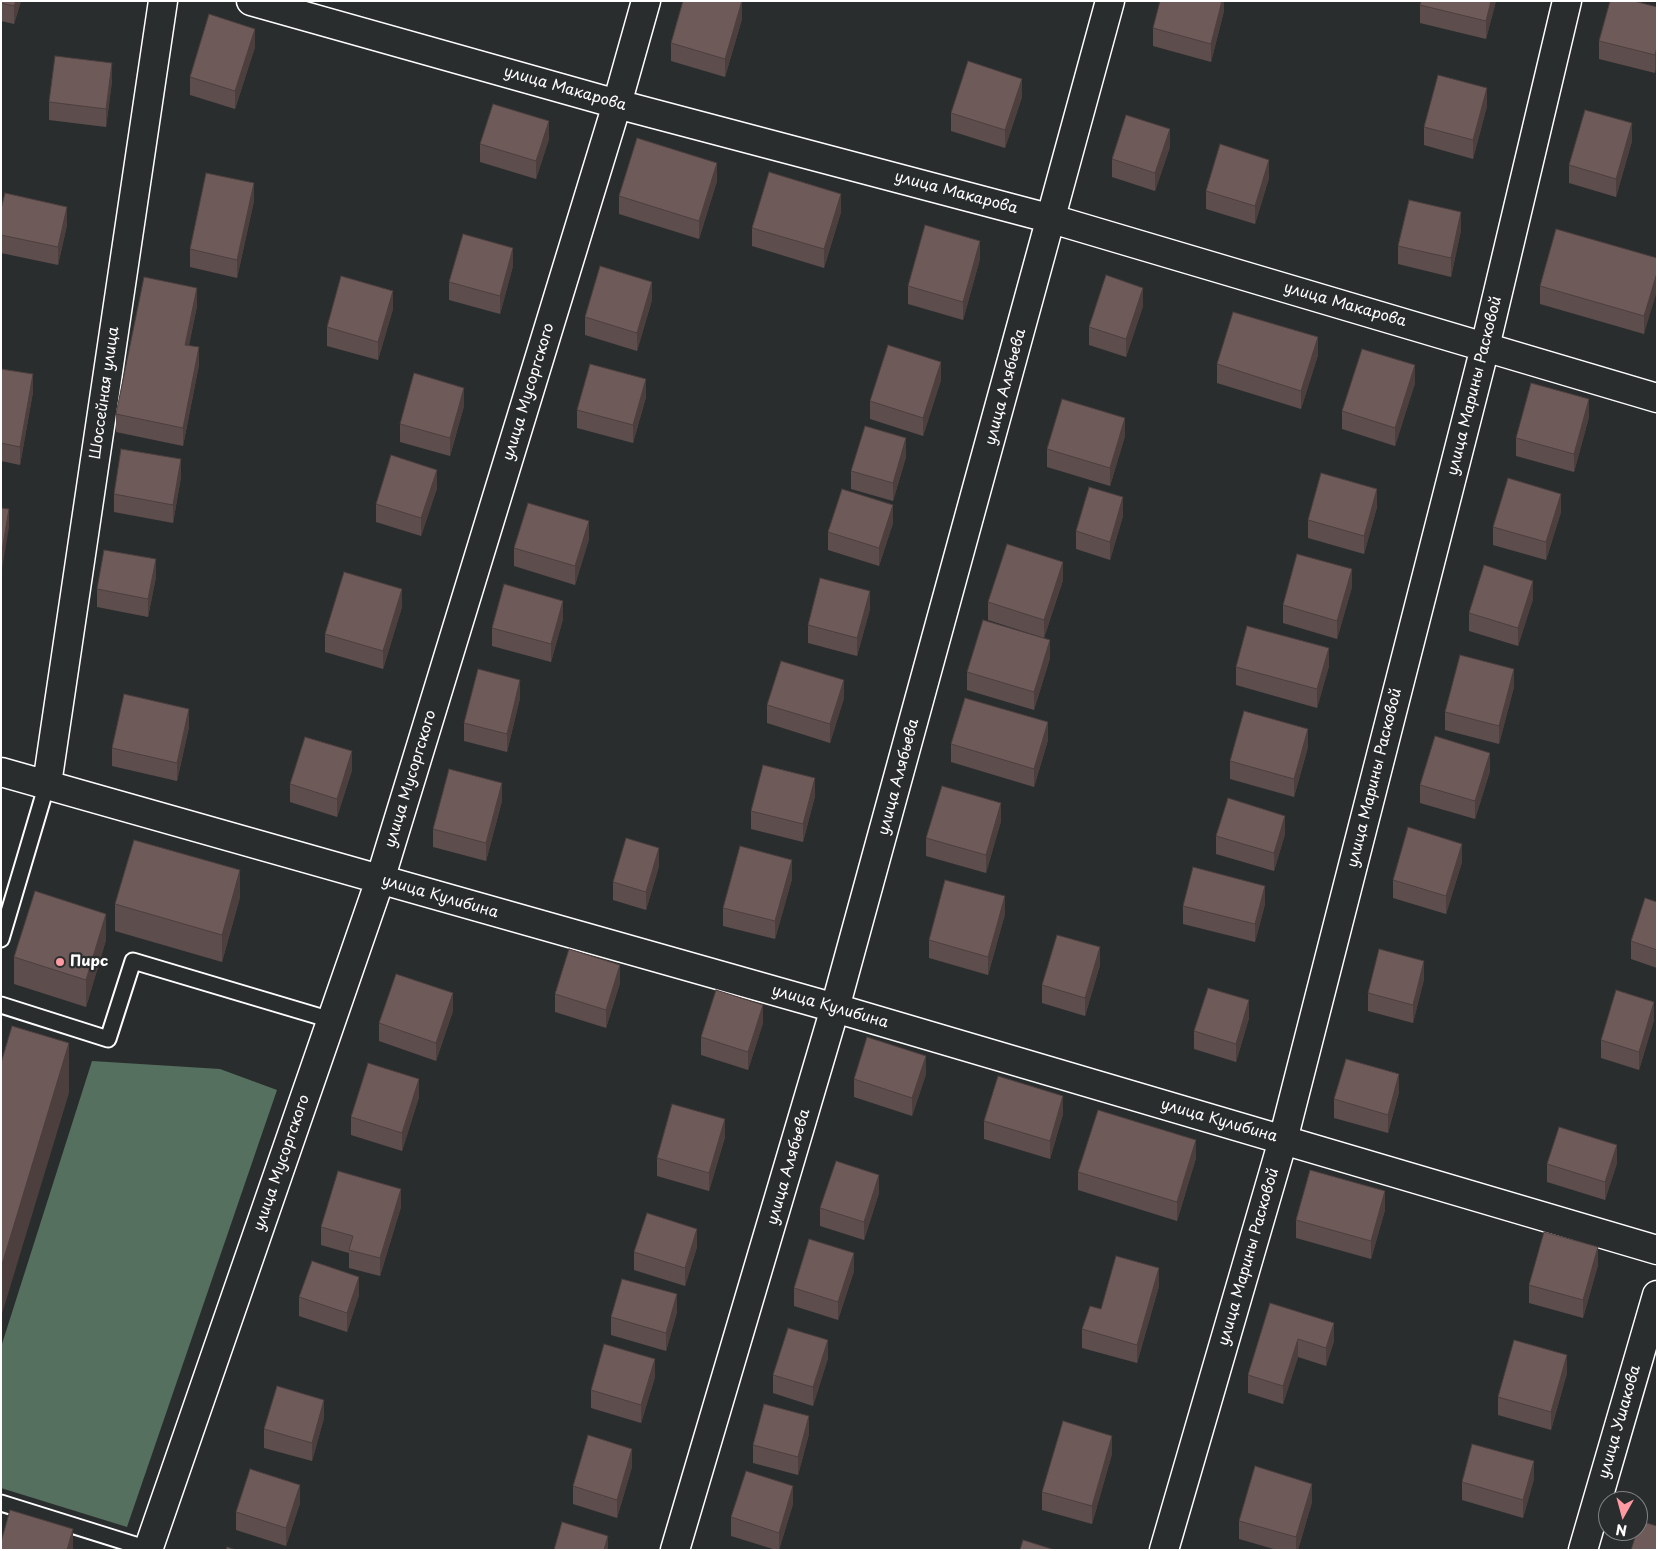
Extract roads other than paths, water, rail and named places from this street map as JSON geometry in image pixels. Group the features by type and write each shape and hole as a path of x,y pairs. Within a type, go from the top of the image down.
{"street":[{"name":"Шоссейная улица","path":"47,784 163,1"},
{"name":"улица Макарова","path":"251,1 618,104 1052,219 1657,398"},
{"name":"улица Мусоргского","path":"148,1549 380,880 618,104 646,1"},
{"name":"улица Алябьева","path":"675,1550 836,1008 1110,1"},
{"name":"улица Марины Расковой","path":"1164,1550 1283,1140 1485,346 1567,1"},
{"name":"улица Кулибина","path":"1,772 836,1008 1657,1250"},
{"name":"улица Ушакова","path":"1583,1550 1657,1295"}],"lane":[{"path":"1,939 47,784"},
{"path":"1,1005 108,1039 133,961 331,1020"},
{"path":"1,1503 148,1549"}],"place":[{"name":"Пирс","path":"60,962"}]}
